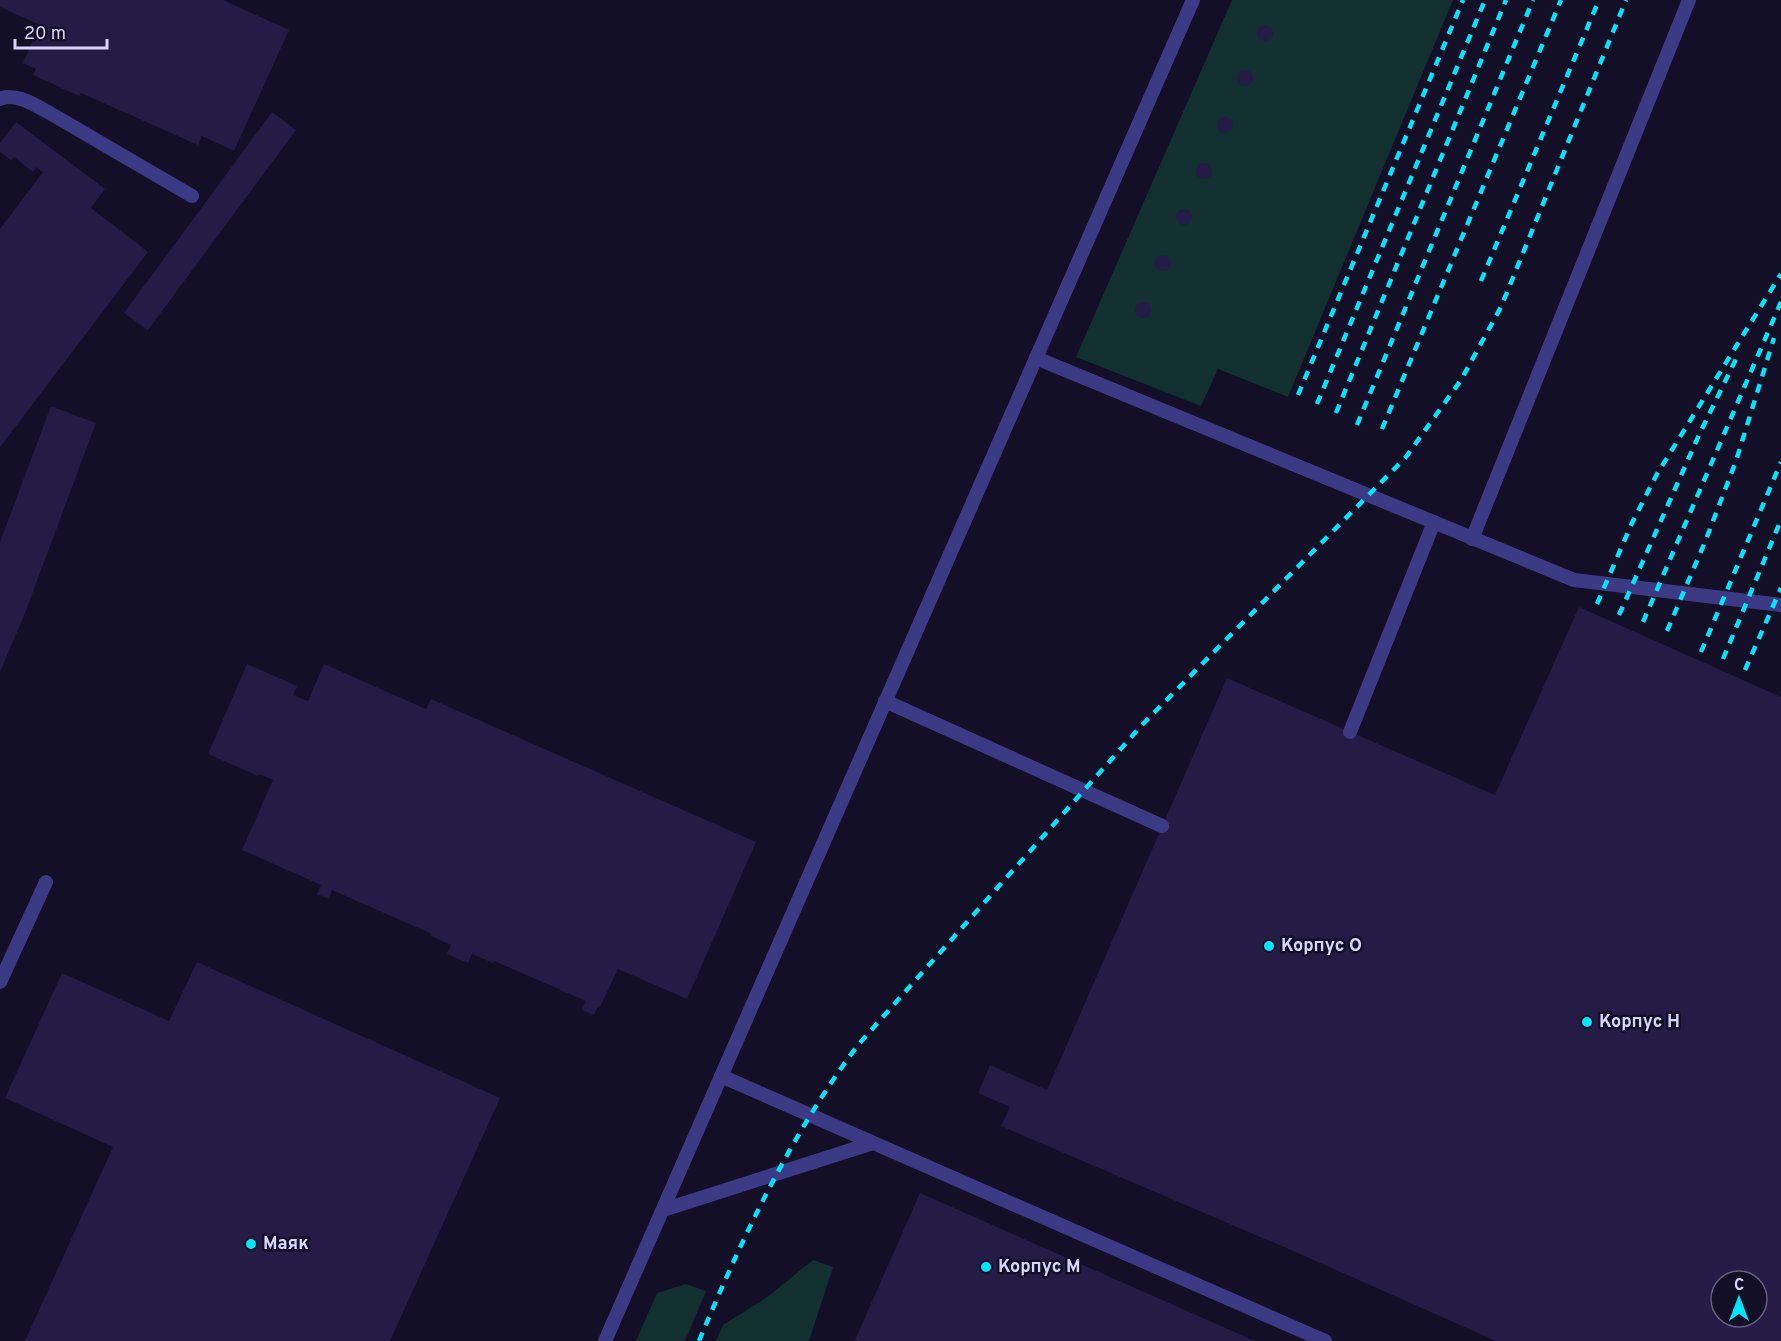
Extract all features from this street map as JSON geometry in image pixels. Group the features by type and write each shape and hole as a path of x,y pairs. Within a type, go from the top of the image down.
{"lane":[{"path":"605,1341 1193,0"},
{"path":"1472,539 1689,0"},
{"path":"0,99 6,96 26,100 192,196"},
{"path":"1036,358 1574,580 1781,605"},
{"path":"1350,732 1434,522"},
{"path":"885,701 1162,826"},
{"path":"0,982 46,882"},
{"path":"722,1076 1325,1341"},
{"path":"663,1210 873,1143"}],"green space":[{"path":"1232,0 1453,0 1288,397 1218,369 1201,406 1076,357"},
{"path":"813,1260 833,1267 809,1341 716,1341 723,1325 766,1298"},
{"path":"686,1284 706,1291 685,1341 636,1341 657,1293"}],"building":[{"path":"0,0 223,0 289,30 234,151 202,136 198,145 81,93 79,96 33,75 36,69 23,63 40,25 0,7"},
{"path":"1262,25 1268,25 1273,33 1271,39 1262,41 1257,36 1257,30"},
{"path":"1242,70 1248,70 1253,78 1251,84 1242,86 1237,81 1237,75"},
{"path":"272,112 296,130 148,330 124,313"},
{"path":"1222,117 1228,117 1233,125 1231,131 1222,133 1217,128 1217,122"},
{"path":"16,122 105,189 91,208 148,252 0,447 0,229 43,172 36,167 33,172 14,157 11,160 0,152 0,143"},
{"path":"1201,163 1207,163 1212,171 1210,177 1201,179 1196,174 1196,168"},
{"path":"1181,209 1187,209 1192,217 1190,223 1181,225 1176,220 1176,214"},
{"path":"1160,255 1166,255 1171,263 1169,269 1160,271 1155,266 1155,260"},
{"path":"1140,302 1146,302 1151,310 1149,316 1140,318 1135,313 1135,307"},
{"path":"51,406 96,423 25,613 0,672 0,542"},
{"name":"Корпус Н","path":"1579,607 1781,697 1781,1341 1496,1341 1001,1126 1010,1107 978,1093 990,1065 1047,1090 1227,678 1495,795"},
{"path":"247,664 297,686 293,695 308,701 324,664 426,709 431,699 756,842 687,999 618,969 594,1015 582,1010 586,1001 494,961 493,963 472,954 468,963 447,954 451,945 431,936 432,934 332,890 329,899 317,894 321,885 242,850 273,780 259,774 258,776 208,754"},
{"name":"Маяк","path":"197,962 500,1098 390,1341 25,1341 113,1147 5,1098 62,973 169,1021"},
{"name":"Корпус М","path":"920,1193 1255,1341 855,1340"}],"railway":[{"path":"1298,395 1463,0"},
{"path":"1317,404 1485,0"},
{"path":"1336,413 1506,0"},
{"path":"1357,425 1533,0"},
{"path":"1382,429 1561,0"},
{"path":"1481,281 1599,0"},
{"path":"699,1341 770,1188 811,1114 858,1045 1141,726 1406,457 1461,380 1501,307 1626,0"},
{"path":"1597,604 1632,523 1657,474 1781,274"},
{"path":"1643,622 1781,302"},
{"path":"1667,631 1736,461 1774,338"},
{"path":"1619,615 1699,435 1736,359"},
{"path":"1701,652 1781,462"},
{"path":"1723,659 1781,520"},
{"path":"1745,670 1781,588"}],"place":[{"name":"Корпус О","path":"1269,946"},
{"name":"Корпус Н","path":"1587,1022"},
{"name":"Маяк","path":"251,1244"},
{"name":"Корпус М","path":"986,1267"}]}
